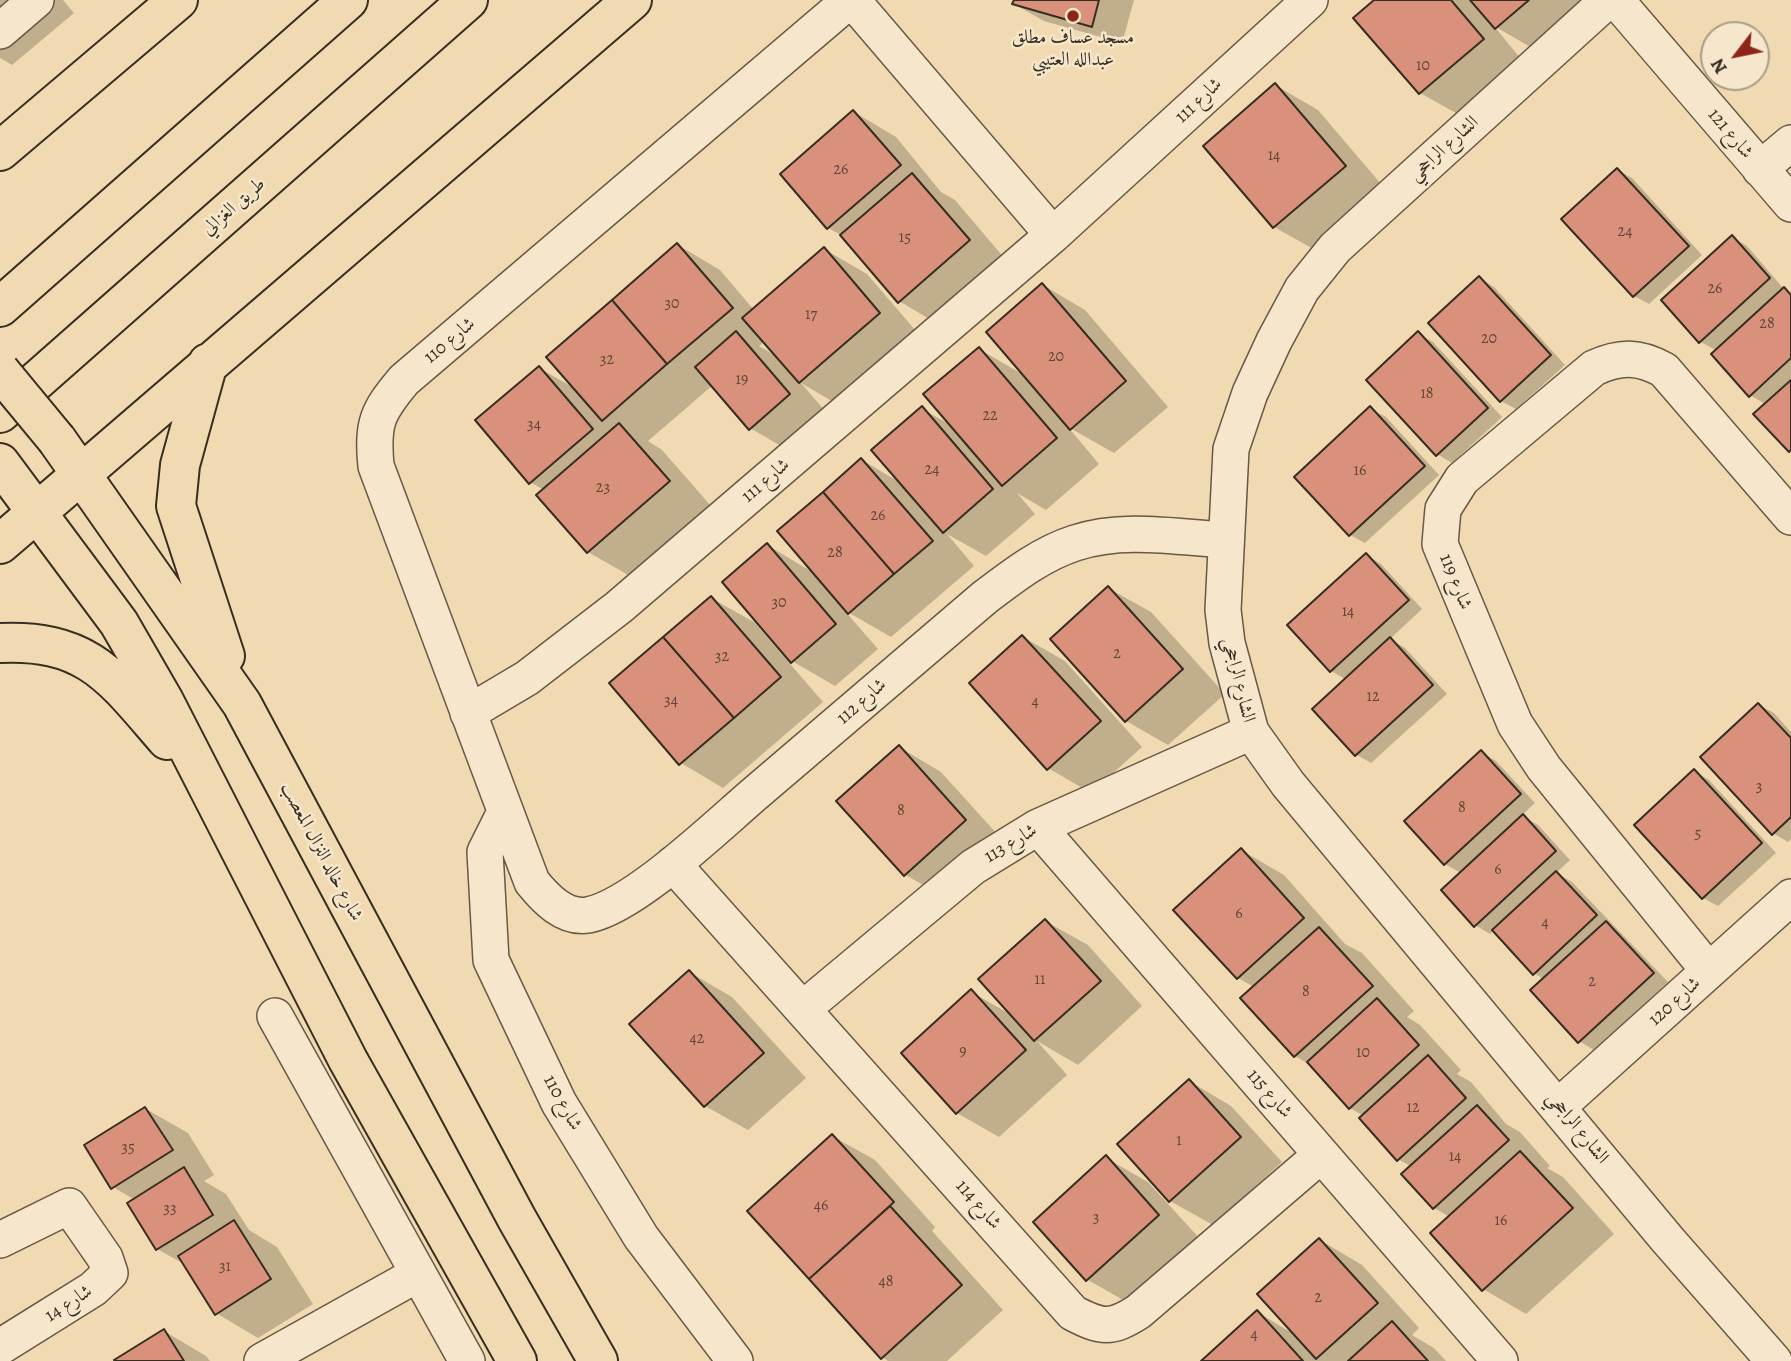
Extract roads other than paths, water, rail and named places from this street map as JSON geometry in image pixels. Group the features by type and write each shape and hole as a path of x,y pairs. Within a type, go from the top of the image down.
{"main road":[{"path":"0,151 178,0"},
{"path":"0,307 348,0"},
{"name":"طريق الغزالي","path":"0,413 468,0"},
{"path":"0,544 632,0"},
{"path":"0,162 42,115"},
{"path":"208,363 180,465 176,506 242,704"},
{"name":"شارع خالد النزال المعصب","path":"0,371 82,472 242,704 510,1207 598,1361"},
{"path":"6,470 119,623 164,701 202,781 348,1060 517,1361"},
{"path":"0,643 36,642 83,655 117,683 202,781"}],"street":[{"path":"0,31 36,0"},
{"path":"851,0 1053,235"},
{"name":"شارع 110","path":"532,882 504,814 376,466 373,434 380,408 404,380 851,0"},
{"name":"شارع 111","path":"468,713 527,678 577,641 1053,235 1274,11 1310,0"},
{"name":"الشارع الراجحي","path":"1608,0 1335,248 1301,289 1250,393 1231,449 1223,610 1227,643 1251,732 1288,785 1559,1106 1667,1239 1774,1361"},
{"name":"شارع 121","path":"1616,0 1791,204"},
{"path":"1760,169 1791,143"},
{"name":"شارع 119","path":"1709,971 1544,768 1515,724 1445,561 1440,526 1450,492 1462,479 1594,368 1610,360 1629,358 1647,361 1664,370 1791,517"},
{"name":"شارع 112","path":"532,882 548,901 564,911 585,916 610,909 673,864 984,598 1029,564 1077,542 1132,534 1225,540"},
{"name":"شارع 113","path":"804,1008 973,867 1038,827 1251,732"},
{"name":"شارع 110","path":"504,814 485,852 491,960 559,1103 641,1237 734,1361"},
{"name":"شارع 115","path":"1038,827 1500,1361"},
{"name":"114 شارع","path":"673,864 1073,1313 1097,1325 1119,1324 1138,1312 1321,1155"},
{"name":"شارع 120","path":"1559,1106 1791,897"},
{"path":"275,1016 467,1361"},
{"name":"شارع 14","path":"0,1240 69,1206 105,1258 110,1273 93,1289 0,1347"},
{"path":"262,1361 418,1274"}],"place":[{"name":"مسجد عساف مطلق عبدالله العتيبي","path":"1073,16"}]}
